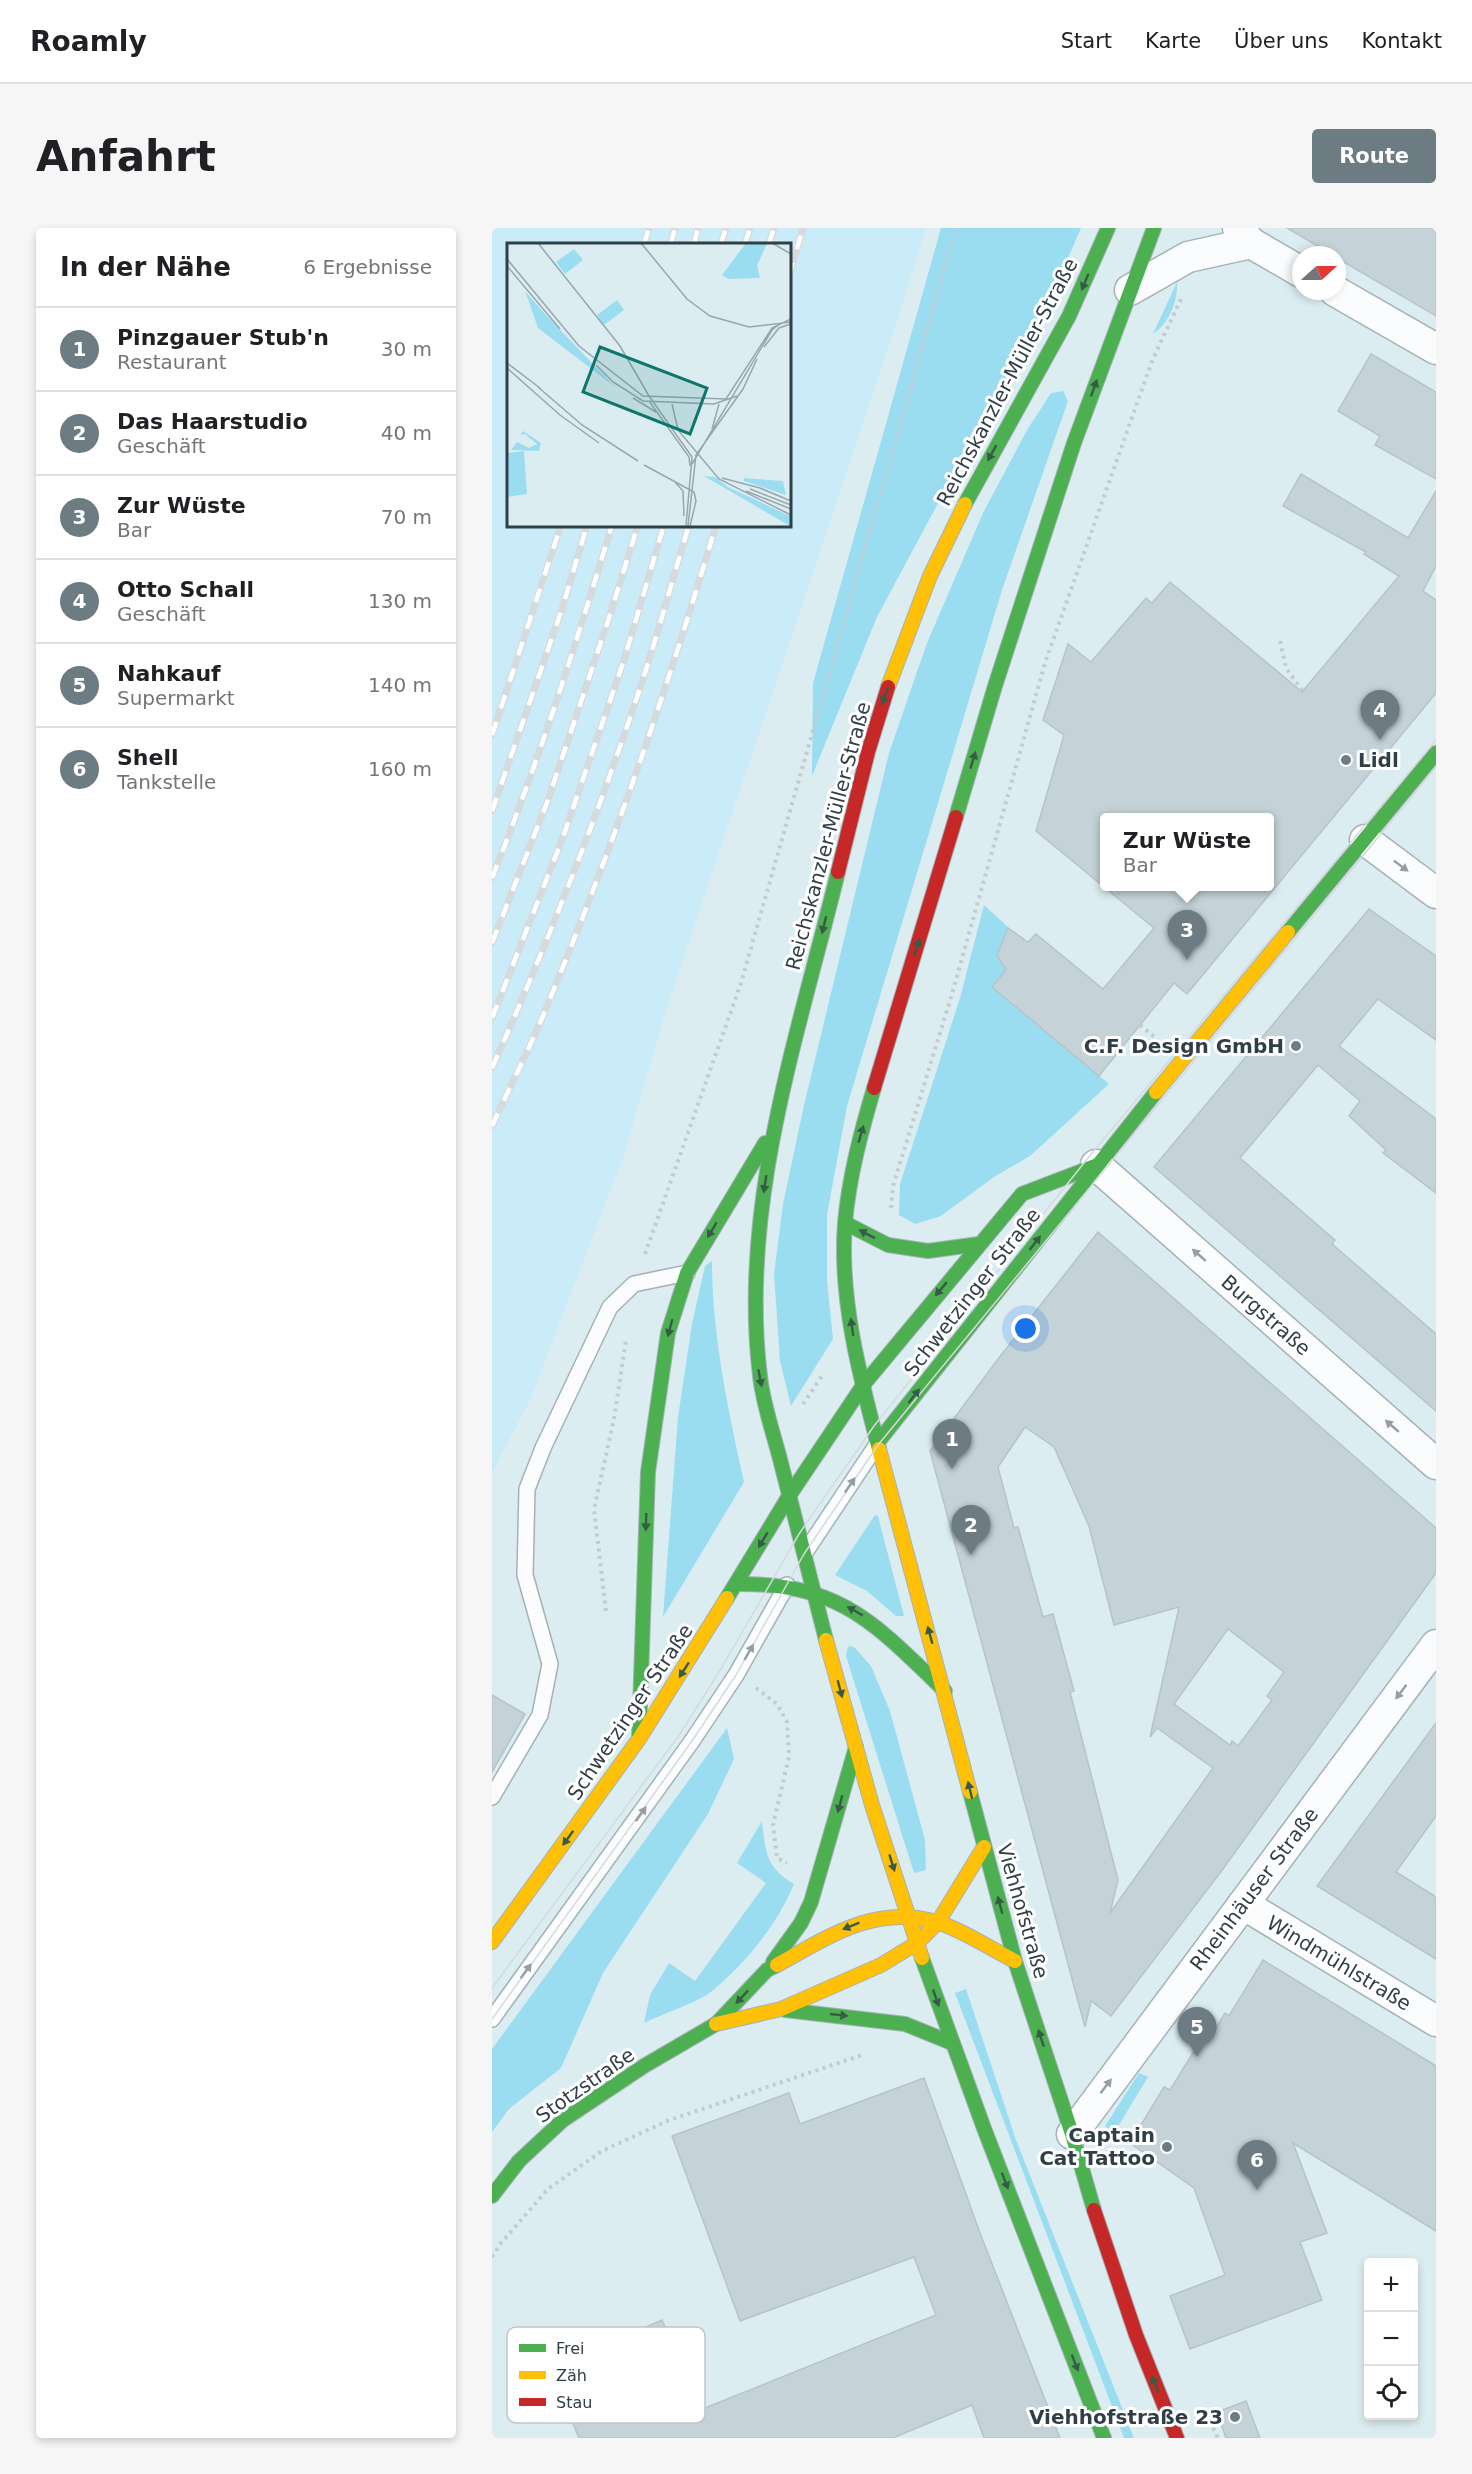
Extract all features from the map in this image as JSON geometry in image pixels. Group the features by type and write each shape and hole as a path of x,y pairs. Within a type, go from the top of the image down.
{"main road":[{"name":"Reichskanzler-Müller-Straße","path":"789,1496 760,1378 755,1340 753,1296 757,1245 775,1127 861,779 884,700 928,579 962,506 1074,308 1108,228"},
{"path":"864,1384 852,1332 846,1277 845,1223 858,1142 995,686 1074,443 1154,228"},
{"name":"Schwetzinger Straße","path":"878,1442 1096,1165 1436,753"},
{"path":"639,1739 648,1472 668,1333 687,1273 775,1127"},
{"name":"Schwetzinger Straße","path":"492,1942 639,1739 789,1496 864,1384 1022,1194 1096,1165"},
{"path":"845,1223 888,1245 928,1251 979,1244"},
{"name":"Viehhofstraße","path":"864,1384 984,1847 1016,1961 1111,2263 1136,2335 1177,2438"},
{"path":"789,1496 856,1747 917,1943 952,2043 1104,2438"},
{"path":"736,1584 787,1586 814,1592 864,1616 945,1691"},
{"path":"767,1970 801,1923 811,1902 856,1747"},
{"name":"Stotzstraße","path":"716,2024 781,2009 881,1965 917,1943 938,1922 984,1847"},
{"name":"Stotzstraße","path":"492,2196 519,2161 563,2120 644,2066 716,2024 767,1970 844,1929 863,1921 908,1916 938,1922 1016,1961"},
{"path":"781,2009 905,2024 952,2043"}],"street":[{"path":"1130,290 1188,257 1250,233 1292,265"},
{"path":"1346,297 1436,349"},
{"path":"1365,840 1436,893"},
{"name":"Burgstraße","path":"1096,1165 1436,1464"},
{"name":"Rheinhäuser Straße","path":"1072,2134 1436,1645"},
{"name":"Windmühlstraße","path":"1243,1904 1436,2021"}],"lane":[{"path":"492,1797 540,1715 550,1664 525,1575 527,1489 543,1448 610,1307 634,1284 687,1273"},
{"path":"492,2019 692,1742 736,1675 804,1554 878,1442"}],"path":[{"path":"607,1620 594,1509 614,1419 634,1284 741,983 956,228"},
{"path":"888,1245 893,1186 952,994 1045,663 1152,361 1186,287 1188,257"},
{"path":"1280,641 1286,668 1303,692"},
{"path":"492,2257 501,2243 548,2189 602,2151 667,2121 866,2054"},
{"path":"1209,2419 1218,2438"}],"shaded area":[{"path":"492,228 926,228 896,325 665,1014 623,1158 530,1400 492,1473"},
{"path":"941,228 1081,228 1062,272 877,617 812,776 813,683"},
{"path":"1177,282 1176,297 1168,318 1153,334"},
{"path":"1063,391 1068,401 1002,590 847,1106 827,1215 827,1280 833,1339 791,1406 780,1361 774,1274 783,1204 804,1105 889,753 927,643 983,513 1027,430 1051,393"},
{"path":"984,905 1008,927 997,954 1006,970 992,987 1109,1084 1030,1156 994,1177 941,1216 915,1224 899,1215 900,1184 960,998"},
{"path":"712,1261 718,1344 744,1482 663,1617 678,1417 692,1324 705,1266"},
{"path":"875,1515 878,1516 904,1616 896,1616 867,1591 835,1575"},
{"path":"848,1646 854,1647 871,1666 890,1711 925,1840 926,1870 914,1873 846,1656"},
{"path":"727,1728 734,1759 708,1814 603,1973 561,2068 509,2109 492,2132 492,2049"},
{"path":"762,1821 766,1850 772,1865 794,1884 779,1914 748,1956 712,1991 689,2004 644,2023 650,1995 669,1963 695,1981 766,1883 737,1863"},
{"path":"966,1989 1016,2140 1134,2438 1124,2438 955,1993"},
{"path":"1139,2073 1148,2077 1114,2133 1105,2126"}],"building":[{"path":"1287,228 1436,228 1436,316 1346,263 1346,246 1318,246"},
{"path":"1371,354 1436,392 1436,479 1375,445 1380,436 1338,411"},
{"path":"1301,474 1408,538 1436,491 1436,566 1423,591 1436,600 1436,693 1274,889 1274,813 1100,813 1100,884 1036,831 1064,735 1043,720 1068,644 1091,662 1146,598 1152,603 1170,582 1302,692 1399,576 1364,554 1366,552 1283,506"},
{"path":"1109,891 1272,891 1187,994 1174,983 1099,1076 992,987 1006,970 997,955 1008,928 1028,942 1036,934 1103,989 1154,928"},
{"path":"1369,909 1436,956 1436,1040 1378,999 1339,1046 1436,1119 1436,1193 1383,1153 1386,1150 1349,1116 1360,1101 1318,1065 1240,1158 1335,1240 1332,1244 1436,1334 1436,1411 1154,1167"},
{"path":"1098,1232 1436,1528 1436,1573 1223,1869 1111,2016 1091,2001 1085,2027 930,1451 998,1359","holes":["1025,1427 1054,1447 1089,1526 1114,1625 1179,1607 1150,1737 1157,1728 1213,1768 1110,1913 1118,1880 1070,1692 1074,1691 1053,1614 1043,1617 1018,1527 1014,1528 998,1467","1228,1629 1284,1672 1267,1696 1272,1700 1238,1746 1232,1741 1230,1745 1174,1704"]},
{"path":"492,1695 525,1714 492,1772"},
{"path":"1436,1723 1436,1816 1396,1872 1436,1897 1436,1959 1317,1886"},
{"path":"1263,1960 1436,2066 1436,2231 1293,2143 1327,2233 1300,2242 1322,2300 1190,2349 1170,2296 1225,2275 1194,2188 1130,2143 1164,2087 1170,2090 1203,2039 1208,2041 1225,2013 1229,2016"},
{"path":"924,2078 980,2233 1060,2438 984,2438 972,2405 893,2438 579,2438 573,2423 705,2423 705,2408 936,2315 914,2257 740,2321 672,2136 789,2093 800,2124"},
{"path":"662,2320 665,2327 646,2327"},
{"name":"Viehhofstraße 23","path":"1246,2401 1260,2438 1226,2438 1217,2412"}],"tram line":[{"path":"492,1988 680,1734 722,1667 799,1534 874,1426 1088,1158 1436,740"},
{"path":"492,2019 692,1741 736,1675 804,1554 878,1445 1436,767"}],"railway":[{"path":"644,243 649,228"},
{"path":"671,243 675,228"},
{"path":"694,243 698,228"},
{"path":"721,243 726,228"},
{"path":"745,243 750,228"},
{"path":"769,243 774,228"},
{"path":"790,273 803,228"},
{"path":"492,735 561,526"},
{"path":"492,811 562,609 587,526"},
{"path":"492,878 556,703 612,526"},
{"path":"492,943 548,800 638,526"},
{"path":"492,1018 562,840 624,660 664,526"},
{"path":"492,1068 553,925 626,731 689,526"},
{"path":"492,1126 541,1021 616,828 659,707 716,526"}],"traffic: fast":[{"path":"965,504 1069,316 1108,228"},
{"path":"956,817 995,686 1074,443 1154,228"},
{"path":"1288,932 1436,753"},
{"path":"826,1640 763,1397 756,1312 758,1248 765,1185 776,1121 838,872"},
{"path":"874,1088 853,1172 845,1223 844,1251 845,1280 853,1337 879,1449"},
{"path":"878,1442 1156,1092"},
{"path":"639,1737 648,1472 668,1333 687,1273 765,1143"},
{"path":"864,1384 1022,1194 1095,1166"},
{"path":"845,1223 888,1245 928,1251 979,1244"},
{"path":"727,1598 789,1496 864,1384"},
{"path":"736,1584 772,1586 803,1591 830,1599 875,1627 945,1691"},
{"path":"773,1962 801,1923 811,1902 856,1747"},
{"path":"970,1792 1015,1961 1072,2134 1094,2210"},
{"path":"922,1958 985,2131 1104,2438"},
{"path":"492,2196 519,2161 563,2120 644,2066 716,2024 767,1970 777,1965"},
{"path":"785,2010 905,2024 952,2043"}],"traffic: slow":[{"path":"888,687 930,576 965,504"},
{"path":"1156,1092 1288,932"},
{"path":"879,1449 970,1792"},
{"path":"492,1942 639,1739 727,1598"},
{"path":"826,1640 872,1805 922,1958"},
{"path":"716,2024 781,2009 881,1965 917,1943 938,1922 984,1847"},
{"path":"777,1965 853,1926 893,1917 914,1918 945,1925 1015,1961"}],"traffic: jam":[{"path":"838,872 868,752 888,687"},
{"path":"874,1088 956,817"},
{"path":"1094,2210 1136,2335 1177,2438"}],"place":[{"name":"Otto Schall","path":"1380,740"},
{"name":"Lidl","path":"1346,760"},
{"name":"Zur Wüste","path":"1187,960"},
{"name":"C.F. Design GmbH","path":"1296,1046"},
{"name":"Pinzgauer Stub'n","path":"952,1469"},
{"name":"Das Haarstudio","path":"971,1555"},
{"name":"Nahkauf","path":"1197,2057"},
{"name":"Captain Cat Tattoo","path":"1167,2147"},
{"name":"Shell","path":"1257,2190"},
{"name":"Viehhofstraße 23","path":"1235,2417"}]}
